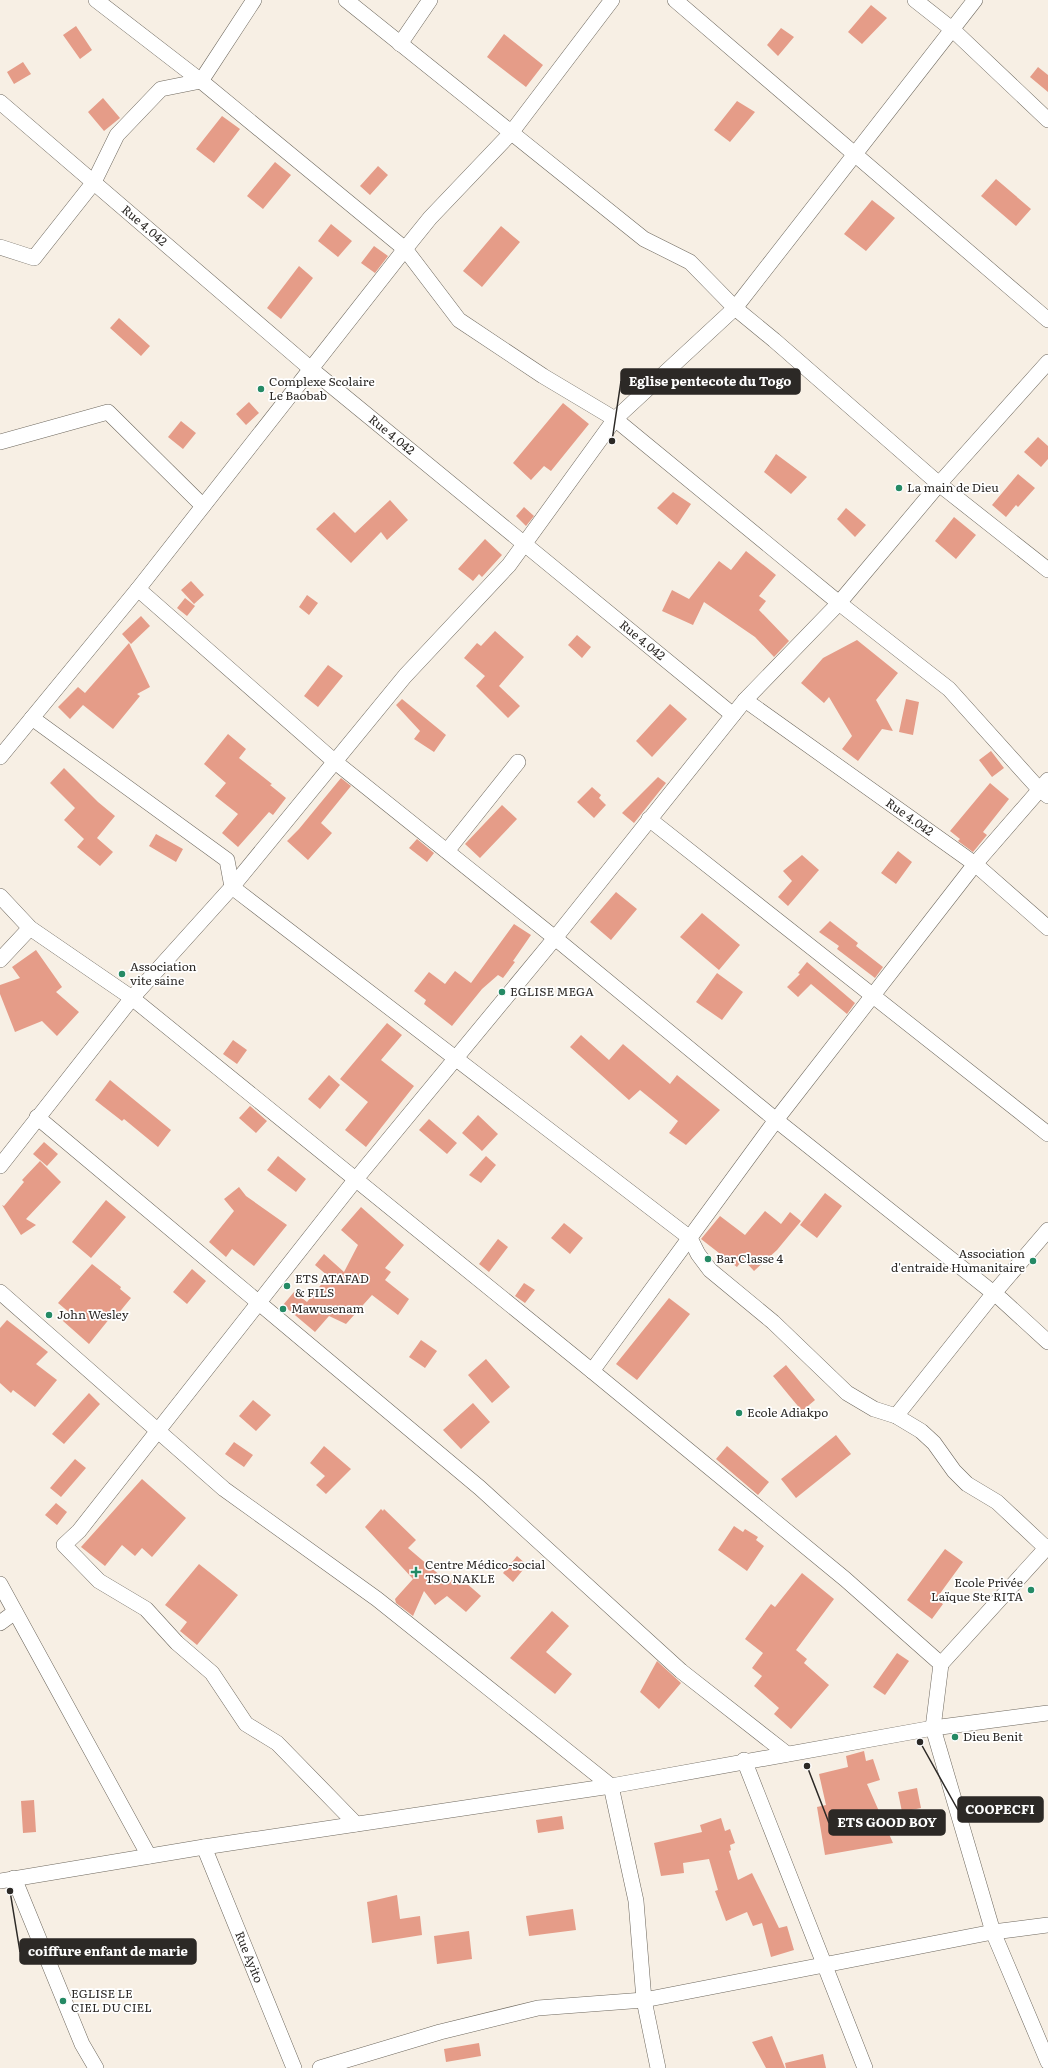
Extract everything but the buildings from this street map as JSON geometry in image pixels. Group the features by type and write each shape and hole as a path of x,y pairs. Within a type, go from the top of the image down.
{"street":[{"path":"96,0 201,81 405,249 460,320 543,376 615,419 839,603 949,688 1045,788 975,864 776,1120 592,1372"},
{"path":"0,247 34,258 94,182 118,135 161,89 201,81 254,0"},
{"path":"346,0 510,134 644,239 690,262 735,308 774,340 939,484 1048,570"},
{"path":"400,44 430,0"},
{"path":"0,757 138,589 430,218 510,134 612,0"},
{"path":"675,0 1048,320"},
{"path":"915,0 953,30 1048,120"},
{"path":"0,1166 132,998 232,887 405,676 509,564 615,419 735,308 856,155 975,0"},
{"name":"Rue 4.042","path":"0,102 311,369 733,716"},
{"path":"356,1824 277,1743 246,1724 212,1673 177,1643 146,1610 99,1581 64,1545 79,1531 356,1179 555,938 745,700 839,603 939,484 1048,362"},
{"path":"0,442 108,412 203,506"},
{"path":"138,589 334,761 555,938 776,1120 994,1293 1048,1342"},
{"name":"Rue 4.042","path":"745,700 975,864 1048,928"},
{"path":"32,718 227,860 232,887 690,1238 698,1254 710,1270 773,1322 847,1393 874,1409 896,1416 921,1431 934,1443 954,1471 967,1484 997,1502 1047,1547 941,1664 933,1728 992,1932 1048,2062"},
{"path":"447,851 518,762"},
{"path":"649,819 872,997 1048,1134"},
{"path":"0,896 30,928 132,998 356,1179 844,1578 941,1664"},
{"path":"0,960 30,928"},
{"path":"37,1117 258,1304 480,1488 681,1671 788,1754"},
{"path":"896,1416 994,1293 1048,1230"},
{"path":"0,1292 224,1489 377,1599 611,1786 636,1901 644,2000 658,2068"},
{"path":"0,1584 149,1856"},
{"path":"0,1623 15,1612"},
{"path":"96,2068 82,2044 7,1880 204,1847 611,1786 744,1760 788,1754 933,1728 1048,1713"},
{"path":"744,1760 865,2068"},
{"name":"Rue Ayito","path":"204,1847 294,2068"},
{"path":"320,2068 440,2032 538,2008 644,2000 825,1966 992,1932 1048,1925"}],"place":[{"name":"Complexe Scolaire Le Baobab","path":"261,389"},
{"name":"Eglise pentecote du Togo","path":"612,441"},
{"name":"La main de Dieu","path":"899,488"},
{"name":"Association vite saine","path":"122,974"},
{"name":"EGLISE MEGA","path":"502,992"},
{"name":"Bar Classe 4","path":"708,1259"},
{"name":"Association d'entraide Humanitaire","path":"1033,1261"},
{"name":"ETS ATAFAD & FILS","path":"287,1286"},
{"name":"Mawusenam","path":"283,1309"},
{"name":"John Wesley","path":"49,1315"},
{"name":"Ecole Adiakpo","path":"739,1413"},
{"name":"Centre Médico-social TSO NAKLE","path":"416,1572"},
{"name":"Ecole Privée Laïque Ste RITA","path":"1031,1590"},
{"name":"Dieu Benit","path":"955,1737"},
{"name":"COOPECFI","path":"920,1742"},
{"name":"ETS GOOD BOY","path":"807,1766"},
{"name":"coiffure enfant de marie","path":"10,1891"},
{"name":"EGLISE LE CIEL DU CIEL","path":"63,2001"}]}
